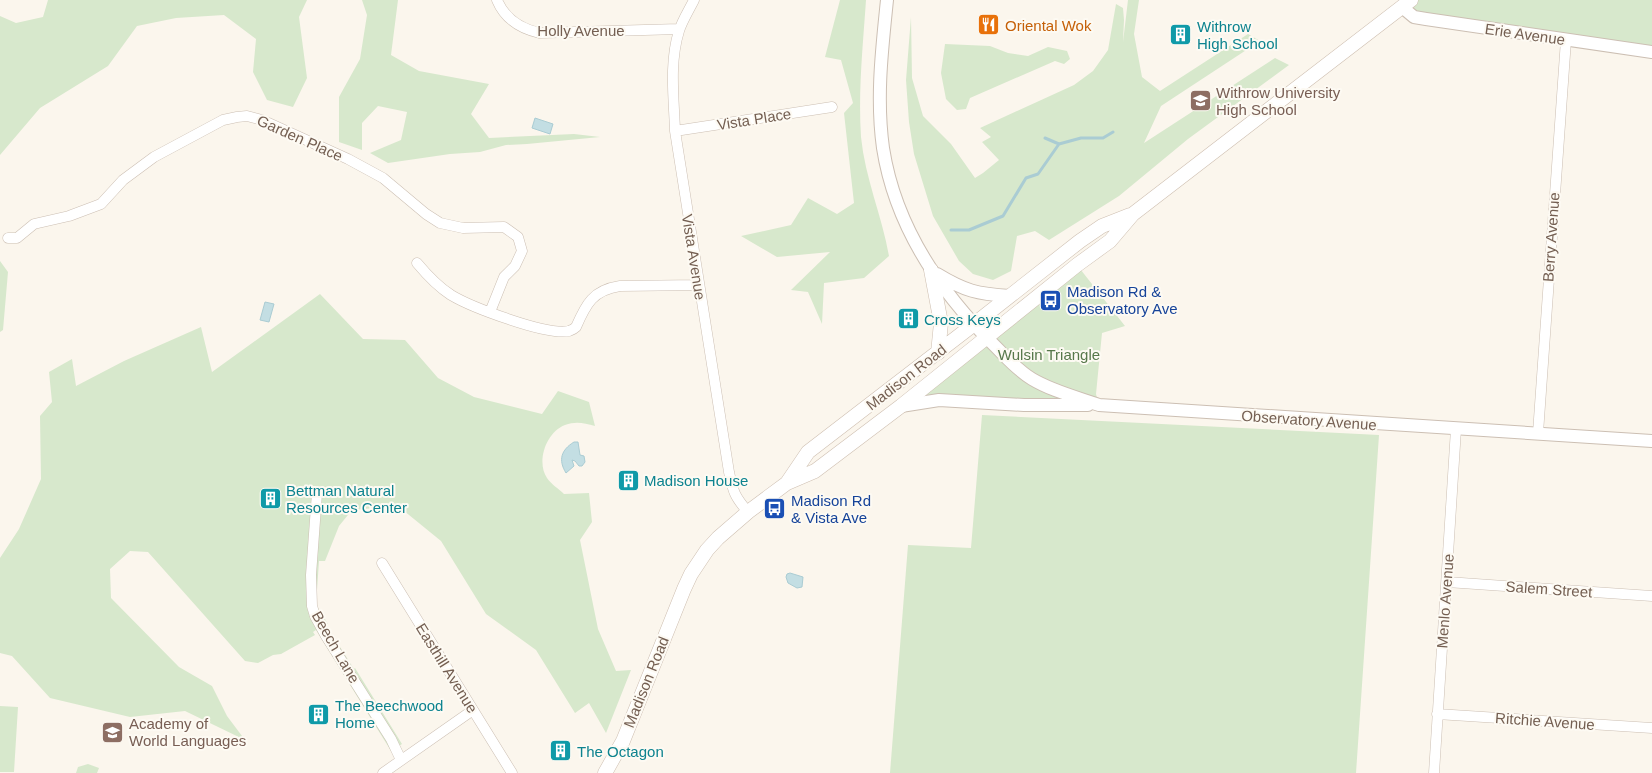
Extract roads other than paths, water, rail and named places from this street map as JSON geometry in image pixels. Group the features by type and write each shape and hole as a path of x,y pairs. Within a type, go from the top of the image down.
{"main road":[{"name":"Madison Road","path":"605,773 623,741 691,574 718,538 748,512 787,483 815,471 901,406 1077,265 1110,241 1133,214 1407,3"},
{"name":"Madison Road","path":"787,483 808,452 1080,241 1102,226 1133,214"},
{"path":"931,270 941,323 938,353"},
{"path":"874,426 914,382 971,336 973,325"}],"street":[{"name":"Holly Avenue","path":"497,0 502,10 515,23 523,28 540,33 679,29"},
{"name":"Vista Avenue","path":"694,0 679,29 674,57 675,131 733,491 736,499 748,512"},
{"name":"Observatory Avenue","path":"887,0 879,84 883,147 896,201 916,246 931,270 973,325 1011,363 1030,378 1058,391 1099,405 1652,441"},
{"name":"Erie Avenue","path":"1407,3 1414,17 1652,52"},
{"name":"Berry Avenue","path":"1538,433 1566,40"},
{"name":"Vista Place","path":"675,131 832,106"},
{"name":"Garden Place","path":"8,238 17,238 34,224 69,216 101,204 123,180 154,157 224,120 247,116 262,120 383,178 426,214 440,223 463,228 504,227 518,237 522,251 515,266 504,277 490,312"},
{"path":"417,263 436,284 451,295 473,306 526,324 555,331 569,331 576,327 584,309 597,293 607,288 620,286 699,285"},
{"path":"931,270 959,287 982,294 1010,296"},
{"path":"901,406 939,400 1024,405 1099,405"},
{"name":"Menlo Avenue","path":"1434,773 1456,429"},
{"name":"Beech Lane","path":"317,493 311,576 312,606 326,636 391,739 401,760"},
{"name":"Easthill Avenue","path":"382,563 512,773"},
{"name":"Salem Street","path":"1447,582 1652,596"},
{"path":"383,773 473,710"},
{"name":"Ritchie Avenue","path":"1437,714 1652,728"}],"water":[{"path":"535,118 553,124 550,134 532,128"},
{"path":"265,302 274,304 269,322 260,320"},
{"path":"574,442 578,442 580,455 584,456 585,462 582,466 579,466 572,460 574,466 566,473 562,464 562,456 566,448"},
{"path":"790,573 803,577 802,587 797,588 788,583 786,577"}],"waterway":[{"path":"951,230 969,230 1003,216 1026,178 1038,174 1059,144 1081,138 1103,138 1113,132"},
{"path":"1045,138 1059,144"}],"place":[{"name":"Oriental Wok","path":"989,25"},
{"name":"Withrow High School","path":"1181,35"},
{"name":"Withrow University High School","path":"1200,101"},
{"name":"Madison Rd & Observatory Ave","path":"1051,300"},
{"name":"Cross Keys","path":"908,319"},
{"name":"Madison House","path":"628,480"},
{"name":"Bettman Natural Resources Center","path":"270,499"},
{"name":"Madison Rd & Vista Ave","path":"775,509"},
{"name":"The Beechwood Home","path":"319,714"},
{"name":"Academy of World Languages","path":"113,732"},
{"name":"The Octagon","path":"561,751"}],"park label":[{"name":"Wulsin Triangle","path":"1049,354"}]}
